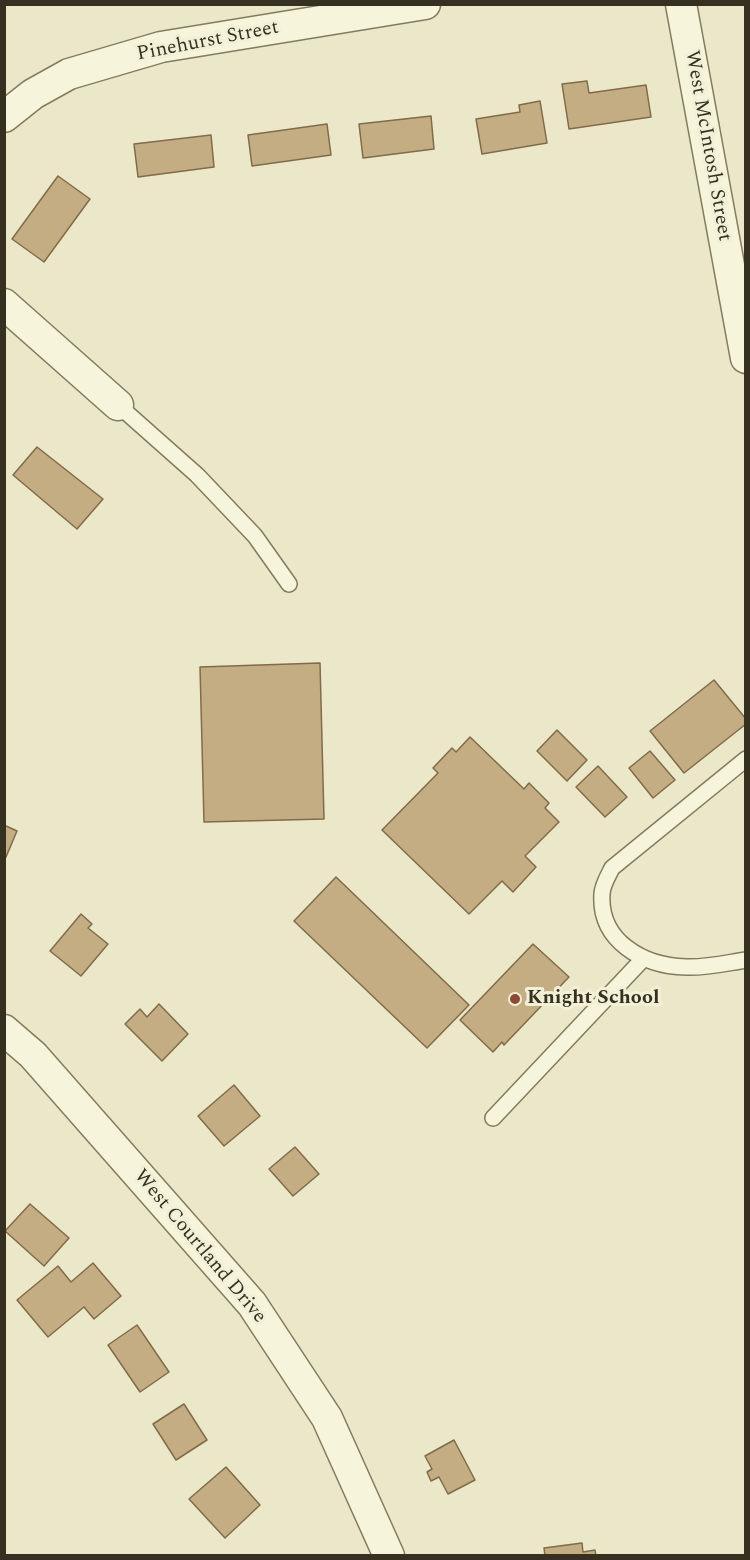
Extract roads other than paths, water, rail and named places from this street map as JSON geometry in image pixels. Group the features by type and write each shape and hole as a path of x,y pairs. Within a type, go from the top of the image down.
{"street":[{"name":"Pinehurst Street","path":"4,117 33,94 69,74 259,17 425,4"},
{"name":"West McIntosh Street","path":"681,4 746,358"},
{"path":"4,304 118,405"},
{"name":"West Courtland Drive","path":"4,1030 33,1055 252,1304 327,1418 389,1556"}],"lane":[{"path":"118,405 212,490 255,536 289,584"},
{"path":"746,759 612,868 602,892 603,917 616,939 635,955 684,968 709,967 746,960"},
{"path":"493,1118 644,958"}],"place":[{"name":"Knight School","path":"515,999"}]}
